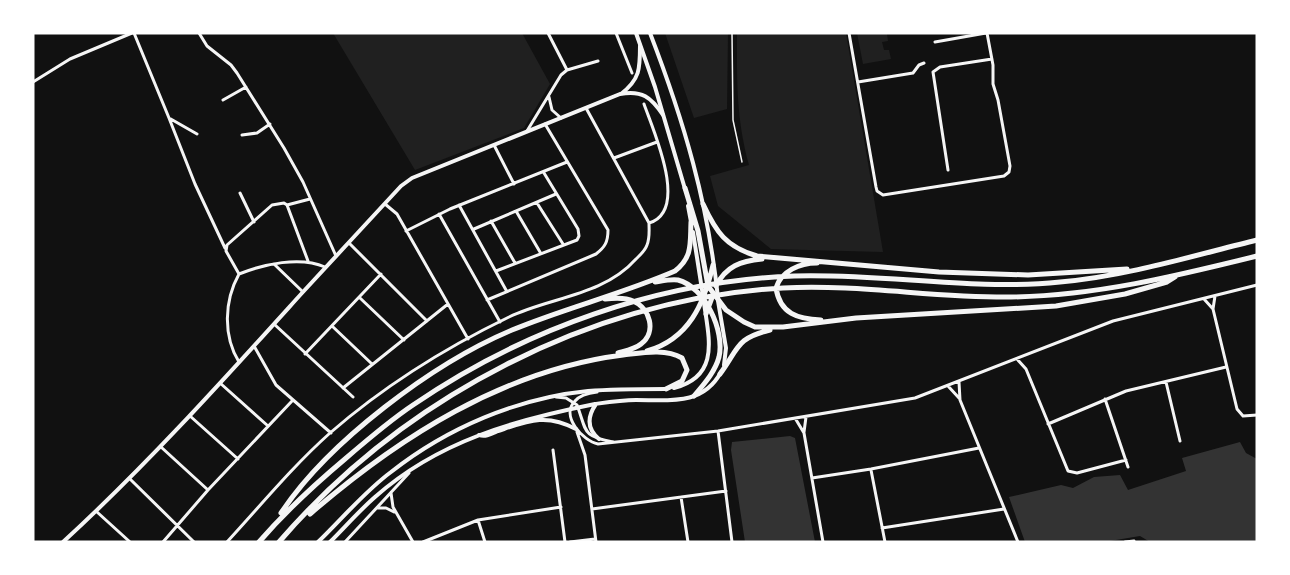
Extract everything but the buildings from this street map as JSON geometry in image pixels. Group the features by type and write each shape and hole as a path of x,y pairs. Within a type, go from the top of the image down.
{"highway":[{"path":"685,188 698,231 708,286 713,294 734,316 755,327 783,327"},
{"path":"703,204 712,223 727,242 744,252 776,257 939,272 1028,274 1072,273 1118,268 1137,269"},
{"path":"629,289 665,276 684,264 690,251 691,222"},
{"path":"259,542 275,523 322,478 366,440 411,406 482,362 532,338 628,304 682,290 740,281 820,276 983,286 1084,280 1257,240"},
{"path":"279,542 371,451 451,395 537,352 592,328 632,315 671,304 726,294 785,288 982,297 1088,292 1176,276 1257,256"},
{"path":"706,314 722,275 730,267 741,262 776,257"},
{"path":"834,320 804,319 792,315 781,304 776,288 782,276 797,266 812,263 845,263"},
{"path":"284,536 381,456 440,420 526,379 563,367 637,353 659,347 674,339 687,328 704,300 713,265"},
{"path":"720,374 743,340 783,327 834,320 1056,306 1125,294 1167,282 1176,276"},
{"path":"275,523 291,498 341,446 434,371 510,331 586,302 660,281 677,280 689,286 709,307 716,322 719,345 718,359 713,371 694,396"},
{"path":"586,302 609,299 632,300 642,306 648,317 651,325 646,339 640,345 608,357"},
{"path":"637,353 668,353 681,358 687,370 685,376 682,381 666,389"}],"street":[{"path":"33,82 70,59 133,33 195,184 239,274 229,307 227,330 231,348 239,362"},
{"path":"199,33 207,46 231,65 270,124 310,199 336,256"},
{"path":"553,33 548,34 567,70"},
{"path":"616,33 632,73"},
{"path":"318,542 371,489 421,450 484,417 523,404 556,397 602,391 666,389 683,385 702,371 710,351 704,300 685,188 636,33"},
{"path":"330,542 376,497 411,470 447,448 479,434 596,404 619,400 660,402 694,396 706,390 720,374 725,362 726,348 703,204 687,137 650,33"},
{"path":"849,33 876,187 880,193 887,195 1004,176 1009,172 1010,166 993,84 992,59 986,33 935,42"},
{"path":"620,94 636,79 640,65 640,44"},
{"path":"948,170 933,72 938,67 992,59"},
{"path":"527,131 561,75 567,70 598,62"},
{"path":"858,82 913,73 919,65 924,63"},
{"path":"223,100 246,87"},
{"path":"64,542 161,447 336,256 412,178 620,94 646,95 663,116"},
{"path":"549,96 552,110 561,118"},
{"path":"644,104 657,142 668,186 667,203 662,214 649,223"},
{"path":"227,542 294,468 331,433 394,383 431,359 500,322 531,308 591,289 618,276 647,246 650,234 649,223 586,108"},
{"path":"169,118 197,134"},
{"path":"242,135 256,133 270,124"},
{"path":"488,300 596,254 605,247 608,239 608,230 545,124"},
{"path":"614,158 657,142"},
{"path":"494,144 514,184"},
{"path":"406,231 459,205 568,162"},
{"path":"496,270 577,240 579,233 544,172"},
{"path":"240,193 254,222"},
{"path":"474,229 556,194"},
{"path":"225,248 272,205 284,203 287,205 310,199"},
{"path":"537,203 563,244"},
{"path":"385,204 397,214 468,339"},
{"path":"287,205 308,261"},
{"path":"459,205 507,290"},
{"path":"516,211 540,252"},
{"path":"439,214 500,322"},
{"path":"491,221 515,263"},
{"path":"349,243 427,321"},
{"path":"239,274 274,264 308,261 326,267"},
{"path":"274,264 303,292"},
{"path":"305,354 381,274"},
{"path":"479,434 485,436 550,418 576,429 592,443 618,443 718,431 915,398 1113,321 1257,285"},
{"path":"1215,296 1213,309 1237,409 1241,416 1257,415"},
{"path":"359,297 404,340"},
{"path":"1204,298 1213,309"},
{"path":"343,388 448,304"},
{"path":"274,324 352,397"},
{"path":"332,326 373,364"},
{"path":"254,346 276,385 331,433"},
{"path":"1026,355 1026,369"},
{"path":"1016,358 1026,369 1066,469 1077,473 1126,460"},
{"path":"1048,424 1126,391 1226,367"},
{"path":"959,382 960,400"},
{"path":"1166,382 1180,441"},
{"path":"220,383 268,426"},
{"path":"948,386 960,400 1018,542"},
{"path":"570,542 595,540 585,455 570,409 579,397 602,391"},
{"path":"556,397 573,402 578,408 584,430 599,439 618,443"},
{"path":"1105,399 1128,467"},
{"path":"164,542 208,490 292,401"},
{"path":"596,404 589,423 593,434 599,439"},
{"path":"190,416 238,459"},
{"path":"806,417 804,434 823,542"},
{"path":"795,418 804,434"},
{"path":"718,431 732,542"},
{"path":"161,447 208,490"},
{"path":"812,478 871,470 980,448"},
{"path":"553,450 565,542"},
{"path":"345,542 411,470"},
{"path":"871,470 885,542"},
{"path":"130,479 194,542"},
{"path":"592,509 726,491"},
{"path":"391,493 395,513 413,542"},
{"path":"681,497 688,542"},
{"path":"423,542 478,520 561,507"},
{"path":"377,508 386,508 395,513"},
{"path":"882,528 1004,508"},
{"path":"97,512 130,542"},
{"path":"478,520 485,542"},
{"path":"1125,542 1134,541"}],"lane":[{"path":"732,33 733,120 742,162"}],"shaded area":[{"path":"333,33 522,33 550,84 524,128 415,170"},
{"path":"665,33 728,33 727,109 694,118"},
{"path":"737,33 846,33 883,252 771,249 718,206 710,176 749,165 739,115"},
{"path":"857,33 891,33 887,34 888,41 882,42 884,50 889,50 891,59 863,64"},
{"path":"790,436 795,438 815,542 745,542 731,450 732,442"},
{"path":"1240,442 1246,453 1257,459 1257,542 1150,542 1140,536 1104,542 1025,542 1009,497 1061,485 1073,488 1094,477 1120,475 1128,490 1186,471 1182,458"}]}
